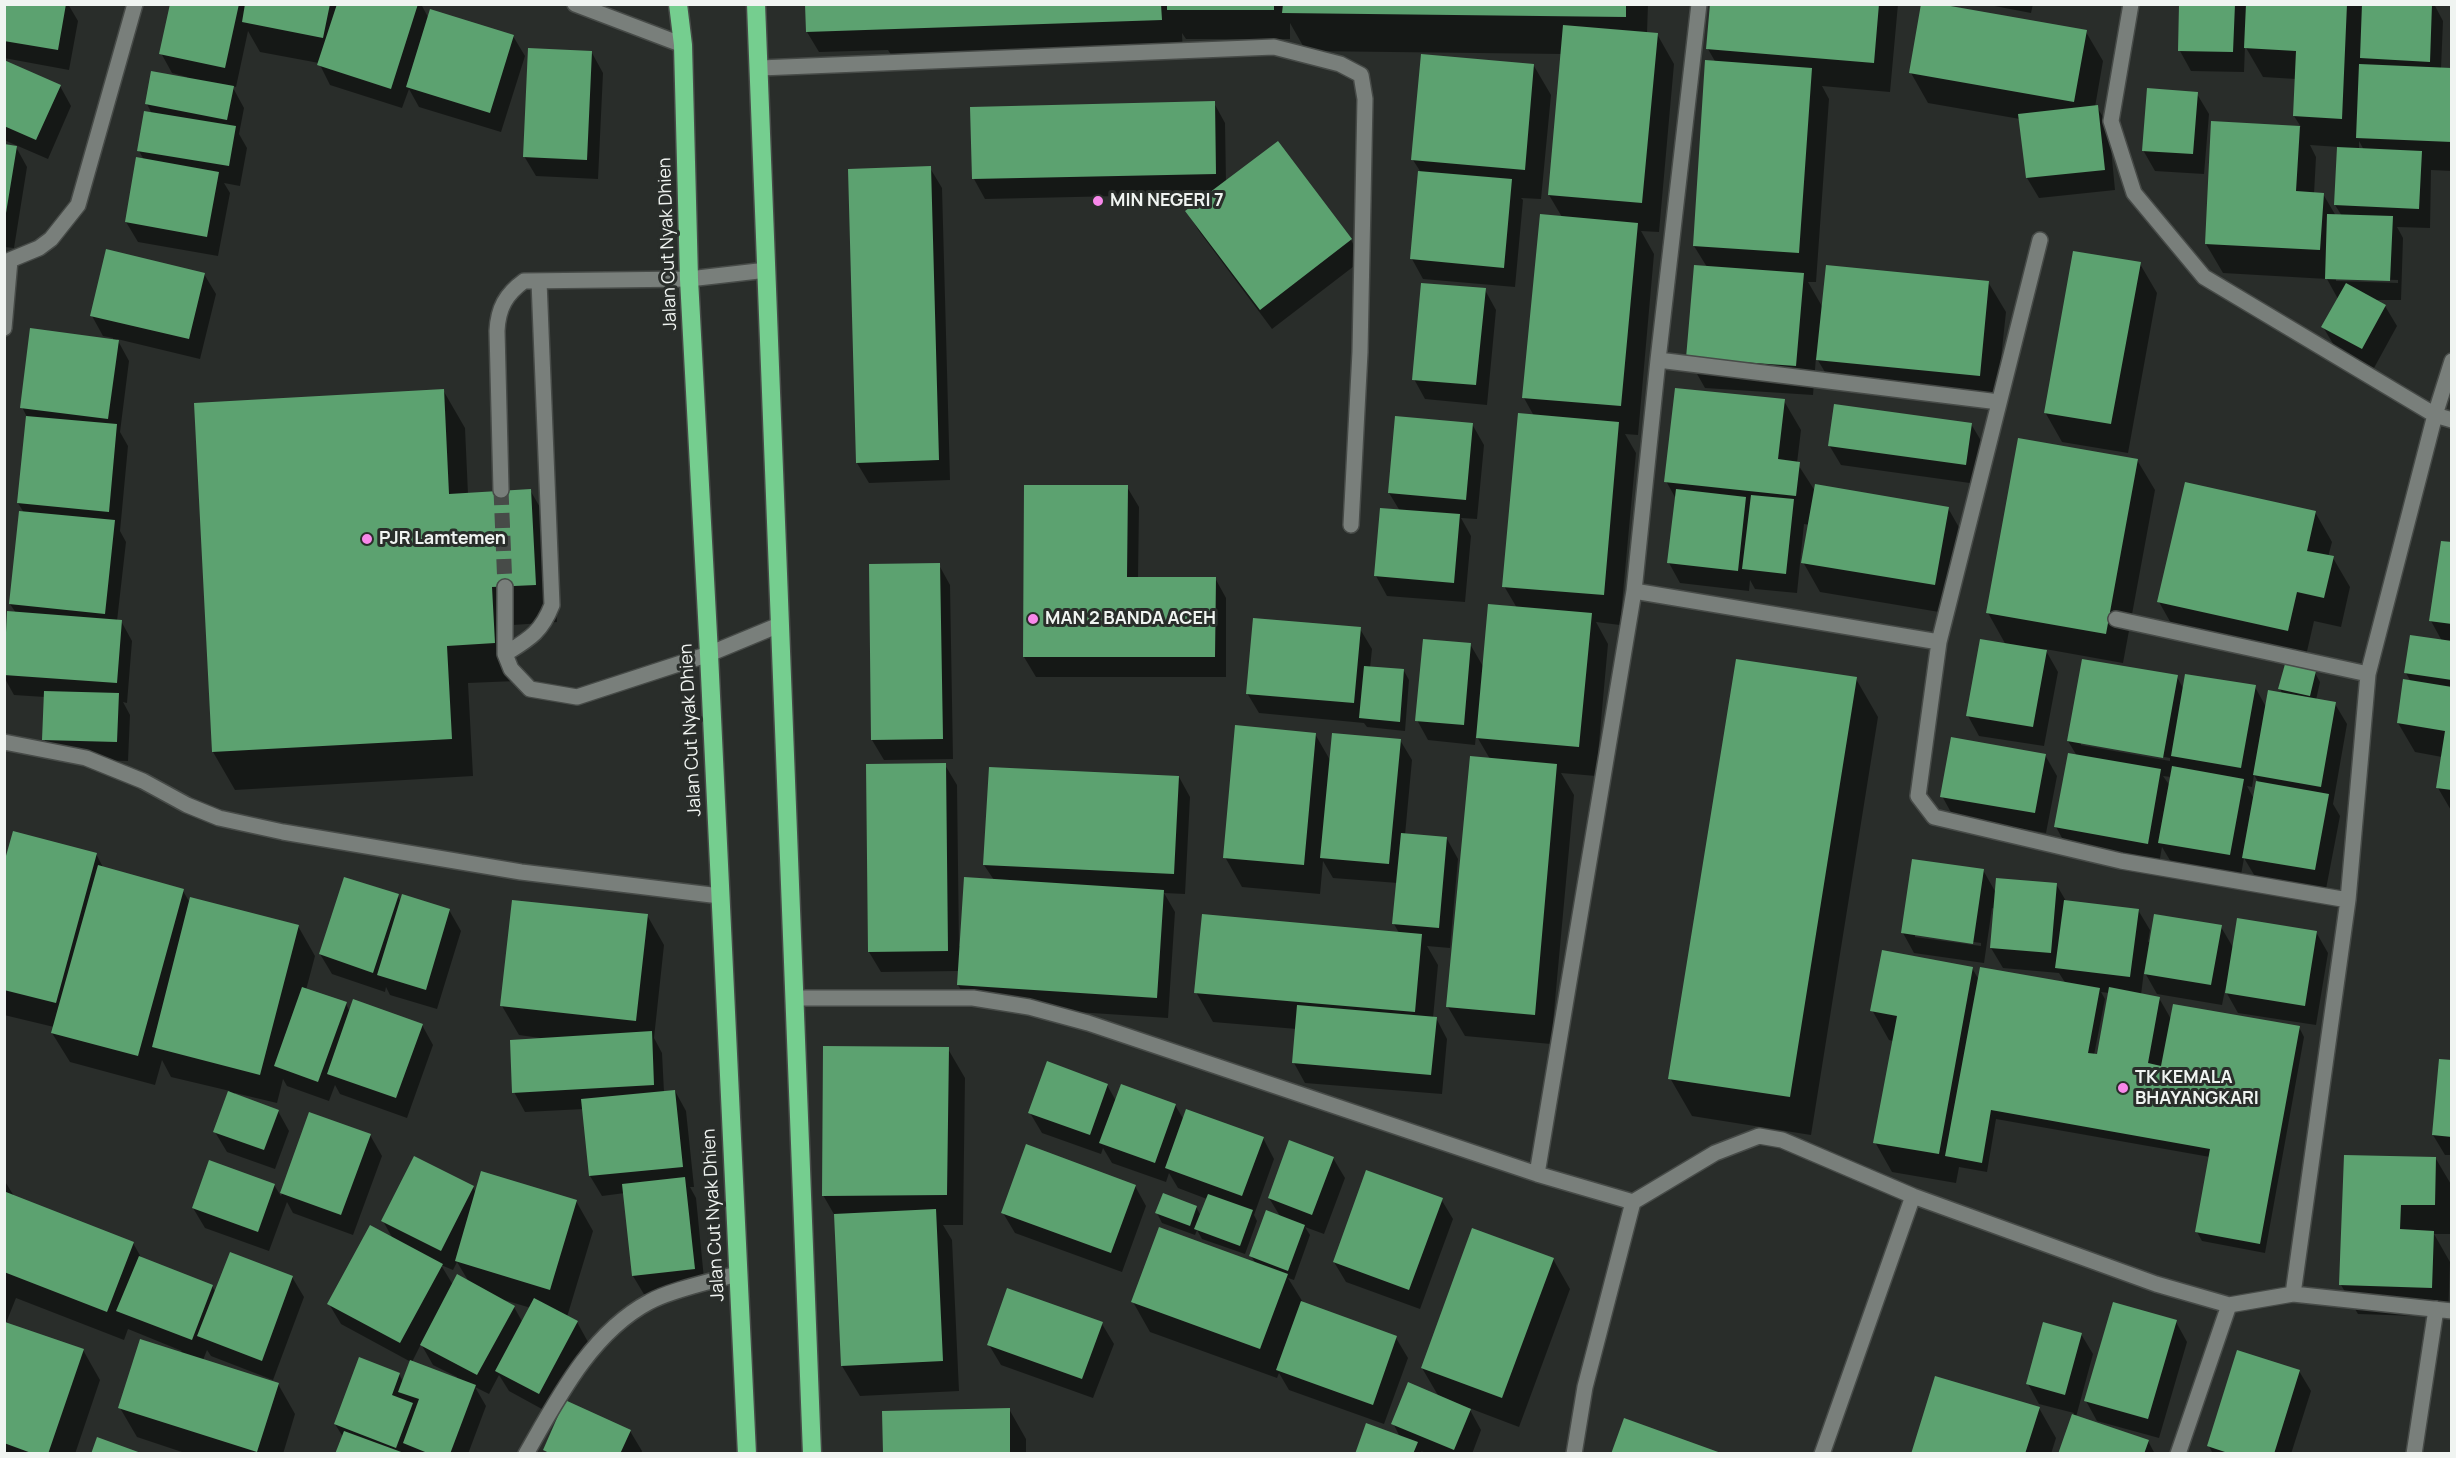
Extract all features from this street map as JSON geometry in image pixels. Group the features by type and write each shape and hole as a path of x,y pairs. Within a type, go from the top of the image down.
{"highway":[{"name":"Jalan Cut Nyak Dhien","path":"678,4 683,45 689,279 747,1454"},
{"path":"756,4 812,1454"}],"street":[{"path":"4,328 7,260 39,249 51,239 78,205 135,4"},
{"path":"575,4 683,45"},
{"path":"1537,1174 1634,591 1699,4"},
{"path":"2131,4 2111,121 2134,193 2204,277 2435,415 2451,420"},
{"path":"760,68 1274,48 1340,64 1361,75 1365,99 1360,352 1351,525"},
{"path":"2040,240 1939,642 1918,796 1934,816 2121,861 2348,900"},
{"path":"501,490 497,317 510,292 524,281 689,279 767,270"},
{"path":"505,654 535,635 545,622 552,604 539,281"},
{"path":"1658,360 1999,402"},
{"path":"2293,1294 2348,900 2368,674 2451,361"},
{"path":"505,586 505,654 511,669 530,689 577,697 709,654 779,625"},
{"path":"1634,591 1939,642"},
{"path":"2116,619 2368,674"},
{"path":"4,742 86,759 143,781 187,805 219,818 283,832 521,872 720,896"},
{"path":"795,998 973,998 1029,1007 1088,1023 1537,1174 1633,1202"},
{"path":"1574,1454 1585,1387 1633,1202 1715,1153 1759,1136 1782,1140 1913,1196 2156,1284 2229,1305 2293,1294 2444,1310 2414,1454"},
{"path":"1822,1454 1913,1196"},
{"path":"526,1454 551,1410 588,1356 620,1320 652,1300 737,1274"},
{"path":"2178,1454 2229,1305"}],"building":[{"path":"4,4 66,4 58,50 4,41"},
{"path":"170,4 239,4 225,68 159,54"},
{"path":"245,4 330,4 323,38 242,22"},
{"path":"337,4 418,4 391,89 317,65"},
{"path":"805,4 1161,4 1162,20 806,32"},
{"path":"1167,4 1274,4 1274,10 1167,10"},
{"path":"1283,4 1626,4 1626,17 1282,13"},
{"path":"1710,4 1879,4 1874,63 1706,49"},
{"path":"1921,4 1939,4 2087,30 2074,102 1909,73"},
{"path":"2179,4 2235,4 2233,52 2178,51"},
{"path":"2246,4 2347,4 2342,119 2293,116 2296,51 2244,48"},
{"path":"2362,4 2432,4 2430,62 2360,58"},
{"path":"430,9 514,35 490,113 406,87"},
{"path":"1563,25 1658,33 1642,203 1548,195"},
{"path":"528,48 592,51 587,160 523,157"},
{"path":"1421,54 1534,64 1525,170 1411,160"},
{"path":"4,60 61,85 36,140 4,126"},
{"path":"1705,60 1812,68 1799,253 1693,246"},
{"path":"2359,64 2452,68 2452,142 2356,138"},
{"path":"151,71 234,86 227,120 145,104"},
{"path":"2147,88 2198,92 2193,154 2142,151"},
{"path":"1215,101 1216,174 972,179 970,107"},
{"path":"2098,105 2105,170 2026,178 2018,114"},
{"path":"144,111 236,126 229,166 137,151"},
{"path":"2211,121 2300,126 2296,191 2324,193 2320,250 2205,244"},
{"path":"1278,141 1352,239 1260,310 1185,211"},
{"path":"4,144 17,146 6,213 4,213"},
{"path":"2337,147 2422,151 2419,209 2334,205"},
{"path":"136,157 219,172 207,237 125,222"},
{"path":"931,166 939,460 856,463 848,169"},
{"path":"1418,171 1512,179 1504,268 1410,259"},
{"path":"1540,214 1638,223 1621,406 1522,398"},
{"path":"2327,214 2393,216 2390,281 2325,279"},
{"path":"106,249 205,273 189,339 90,316"},
{"path":"2073,251 2141,262 2111,424 2044,413"},
{"path":"1694,265 1804,273 1796,366 1686,358"},
{"path":"1826,265 1989,281 1980,376 1816,360"},
{"path":"1421,283 1486,288 1476,385 1412,380"},
{"path":"2346,283 2386,305 2362,349 2321,327"},
{"path":"30,328 119,340 108,419 20,408"},
{"path":"1675,388 1785,399 1778,459 1800,462 1796,496 1664,482"},
{"name":"PJR Lamtemen","path":"444,389 449,494 531,489 536,585 492,587 495,643 447,646 452,739 212,752 194,403"},
{"path":"1834,404 1972,423 1966,465 1828,446"},
{"path":"1518,413 1619,422 1604,595 1502,587"},
{"path":"26,416 117,424 109,512 17,503"},
{"path":"1395,416 1473,423 1466,500 1388,493"},
{"path":"2018,438 2138,459 2106,634 1986,613"},
{"path":"2185,482 2316,511 2307,551 2334,556 2324,598 2297,592 2288,631 2157,602"},
{"path":"1815,484 1949,507 1935,585 1801,563"},
{"path":"1024,485 1128,485 1127,577 1216,577 1215,657 1023,657"},
{"path":"1676,489 1746,497 1738,571 1667,563"},
{"path":"1751,495 1794,499 1786,574 1742,569"},
{"path":"1380,508 1460,514 1454,583 1374,576"},
{"path":"19,511 115,520 105,614 9,604"},
{"path":"2441,541 2452,542 2452,624 2429,621"},
{"path":"940,563 943,739 871,740 869,564"},
{"path":"1488,604 1592,613 1579,747 1476,738"},
{"path":"7,611 122,620 117,683 4,675"},
{"path":"1253,618 1361,627 1354,703 1246,694"},
{"path":"2410,635 2452,641 2452,680 2404,673"},
{"path":"1423,639 1471,643 1464,725 1415,721"},
{"path":"1980,639 2047,650 2033,727 1966,716"},
{"path":"1736,659 1857,677 1790,1097 1668,1079"},
{"path":"2082,659 2178,675 2163,758 2067,741"},
{"path":"2285,664 2316,671 2310,696 2278,689"},
{"path":"1364,666 1404,669 1400,722 1359,718"},
{"path":"2185,674 2256,685 2241,768 2171,756"},
{"path":"2403,679 2452,687 2452,790 2436,788 2445,731 2397,723"},
{"path":"2268,690 2336,702 2321,787 2253,775"},
{"path":"44,691 119,693 117,742 42,740"},
{"path":"1235,725 1316,733 1304,865 1223,858"},
{"path":"1332,733 1401,739 1389,864 1320,858"},
{"path":"1951,737 2046,754 2035,813 1940,797"},
{"path":"2068,753 2161,769 2148,844 2054,827"},
{"path":"1470,756 1557,764 1535,1015 1446,1007"},
{"path":"946,763 948,951 868,952 866,764"},
{"path":"2172,766 2244,779 2230,855 2158,843"},
{"path":"989,767 1179,776 1174,874 983,865"},
{"path":"2256,781 2329,794 2315,870 2242,858"},
{"path":"13,831 97,853 56,1003 4,990 4,863"},
{"path":"1401,833 1447,837 1439,928 1392,924"},
{"path":"1912,859 1984,869 1973,944 1901,933"},
{"path":"98,865 184,889 138,1056 51,1033"},
{"path":"344,877 399,894 373,973 319,954"},
{"path":"964,877 1164,890 1157,998 957,985"},
{"path":"1996,878 2057,883 2051,953 1990,948"},
{"path":"402,894 450,909 426,990 377,975"},
{"path":"190,897 299,925 260,1075 152,1047"},
{"path":"512,900 648,914 636,1021 500,1006"},
{"path":"2064,900 2139,909 2130,977 2055,968"},
{"path":"1202,914 1422,934 1415,1012 1194,993"},
{"path":"2154,914 2222,925 2211,985 2144,974"},
{"path":"2237,918 2317,931 2305,1006 2225,993"},
{"path":"1882,950 1973,967 1939,1154 1873,1143 1897,1016 1870,1011"},
{"name":"TK KEMALA BHAYANGKARI","path":"1980,967 2100,988 2088,1053 2097,1054 2109,987 2160,997 2148,1063 2161,1066 2173,1004 2300,1026 2260,1244 2195,1232 2210,1149 1991,1110 1982,1163 1945,1156"},
{"path":"302,987 347,1002 318,1082 274,1066"},
{"path":"353,999 423,1024 396,1098 327,1074"},
{"path":"1297,1005 1437,1017 1431,1075 1292,1063"},
{"path":"652,1031 654,1085 512,1093 510,1040"},
{"path":"823,1046 949,1047 947,1195 822,1196"},
{"path":"2439,1059 2452,1060 2452,1137 2432,1135"},
{"path":"1047,1061 1108,1084 1090,1135 1028,1113"},
{"path":"1121,1084 1176,1104 1155,1163 1099,1143"},
{"path":"675,1090 683,1167 589,1176 581,1099"},
{"path":"228,1091 279,1110 264,1150 213,1132"},
{"path":"1186,1109 1264,1137 1242,1196 1165,1168"},
{"path":"309,1112 371,1134 341,1215 280,1193"},
{"path":"1289,1140 1334,1157 1312,1215 1268,1198"},
{"path":"1026,1144 1136,1185 1111,1253 1001,1213"},
{"path":"2344,1155 2436,1157 2435,1205 2401,1205 2400,1229 2434,1231 2432,1288 2339,1285"},
{"path":"414,1156 474,1186 441,1251 381,1221"},
{"path":"209,1160 275,1184 258,1232 192,1208"},
{"path":"1366,1170 1443,1198 1409,1290 1333,1262"},
{"path":"481,1171 577,1200 550,1290 455,1261"},
{"path":"685,1177 695,1269 632,1276 622,1184"},
{"path":"6,1192 134,1242 107,1312 4,1272 4,1197"},
{"path":"1163,1193 1197,1206 1190,1226 1155,1213"},
{"path":"1208,1194 1253,1210 1240,1246 1194,1229"},
{"path":"936,1209 943,1361 841,1366 834,1214"},
{"path":"1266,1210 1305,1225 1288,1271 1249,1256"},
{"path":"370,1225 443,1264 400,1343 327,1304"},
{"path":"1159,1227 1288,1274 1260,1349 1131,1302"},
{"path":"1472,1228 1554,1258 1502,1398 1421,1368"},
{"path":"230,1252 293,1276 262,1361 197,1336"},
{"path":"139,1256 213,1285 192,1340 116,1311"},
{"path":"457,1274 515,1306 477,1375 420,1345"},
{"path":"1007,1288 1103,1322 1082,1379 987,1345"},
{"path":"534,1298 578,1321 539,1394 495,1371"},
{"path":"1301,1301 1397,1336 1373,1405 1276,1370"},
{"path":"2113,1302 2177,1320 2148,1419 2084,1401"},
{"path":"5,1322 84,1349 48,1454 34,1454 4,1443"},
{"path":"2043,1322 2082,1333 2065,1395 2026,1384"},
{"path":"140,1339 279,1383 257,1452 118,1408"},
{"path":"2237,1350 2300,1370 2274,1454 2231,1454 2207,1446"},
{"path":"359,1357 400,1373 392,1395 413,1403 396,1448 334,1424"},
{"path":"410,1360 476,1385 450,1454 430,1454 403,1443 419,1399 398,1392"},
{"path":"1935,1376 2040,1407 2025,1454 1911,1454"},
{"path":"1408,1382 1471,1409 1454,1450 1391,1424"},
{"path":"565,1400 631,1430 620,1454 551,1454 543,1450"},
{"path":"1010,1408 1010,1454 883,1454 882,1411"},
{"path":"2072,1414 2149,1440 2144,1454 2058,1454"},
{"path":"1624,1418 1721,1453 1721,1454 1611,1454"},
{"path":"1366,1423 1418,1442 1413,1454 1355,1454"},
{"path":"344,1431 404,1453 404,1454 335,1454"},
{"path":"97,1437 141,1453 141,1454 91,1454"}],"tunnel":[{"path":"501,490 505,587"}],"place":[{"name":"MIN NEGERI 7","path":"1098,201"},
{"name":"PJR Lamtemen","path":"367,539"},
{"name":"MAN 2 BANDA ACEH","path":"1033,619"},
{"name":"TK KEMALA BHAYANGKARI","path":"2123,1088"}]}
